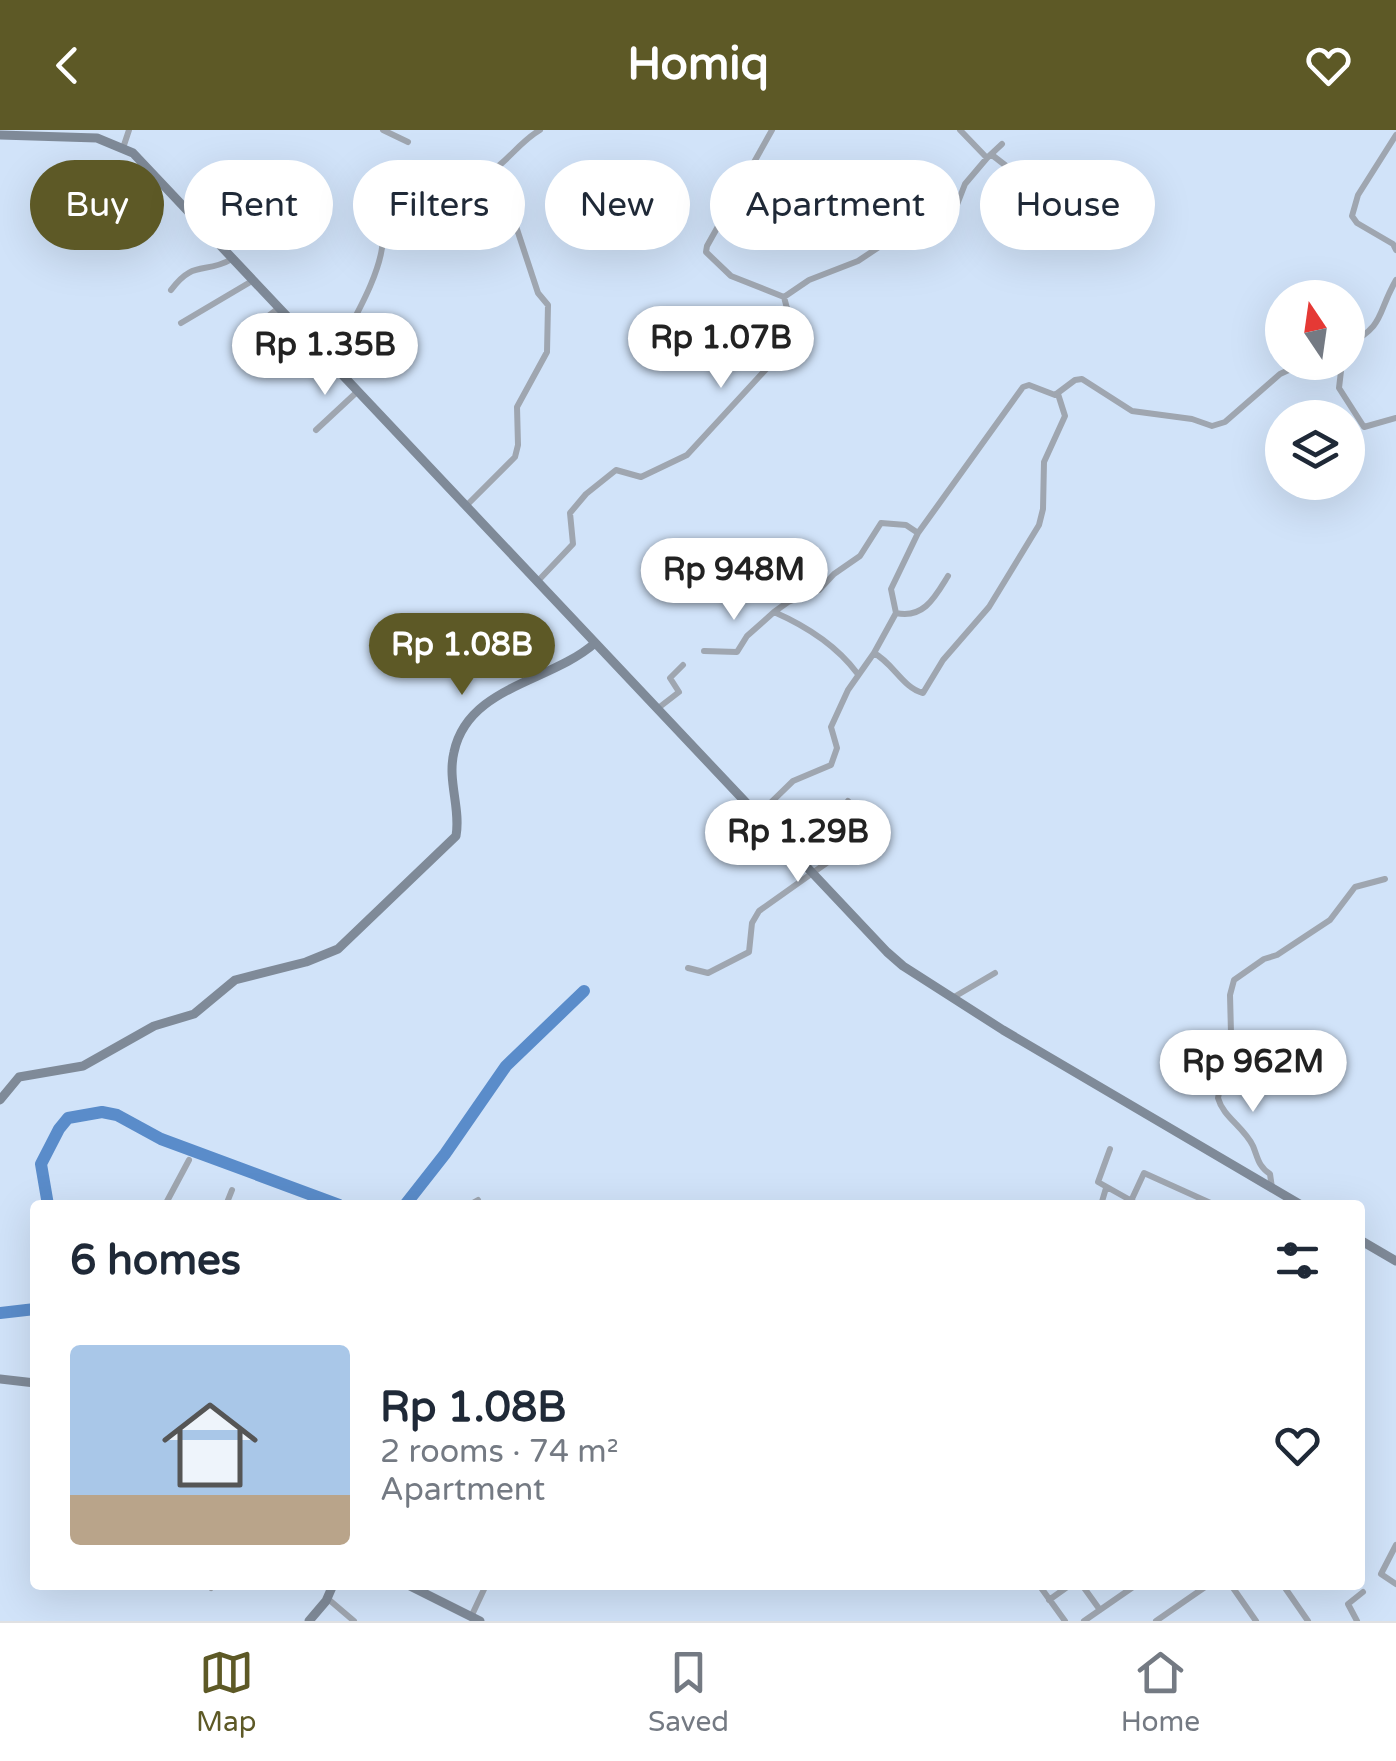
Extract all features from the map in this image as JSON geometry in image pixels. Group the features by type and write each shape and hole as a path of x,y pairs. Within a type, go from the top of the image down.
{"street":[{"path":"123,148 129,130"},
{"path":"383,130 408,142"},
{"path":"502,160 540,130"},
{"path":"772,130 750,164 706,252 731,276 784,297"},
{"path":"960,130 996,160"},
{"path":"0,135 97,138 137,156 887,952 1003,1030 1293,1200"},
{"path":"1396,135 1358,195 1352,216 1396,250"},
{"path":"784,297 809,280 858,260 900,233 947,222 954,215 965,184 1002,144"},
{"path":"331,363 382,250"},
{"path":"466,506 515,457 518,402 548,347 548,304 536,290 523,250"},
{"path":"171,290 188,271 232,260"},
{"path":"1365,336 1378,324 1396,280"},
{"path":"180,323 252,281"},
{"path":"537,582 573,544 570,513 586,494 616,470 641,477 687,455 792,342 794,335 784,297"},
{"path":"255,326 280,307"},
{"path":"758,814 792,781 832,765 837,748 831,727 857,674 874,653 896,613 892,589 918,534 1023,386 1052,395 1082,379 1132,412 1192,418 1215,426 1225,422 1273,380"},
{"path":"1340,380 1339,388 1364,427 1396,418"},
{"path":"316,430 358,390"},
{"path":"874,653 884,658 915,692 923,693 943,660 989,607 1039,524 1044,462 1065,416 1058,394"},
{"path":"704,651 737,652 747,636 774,612 819,590 860,556 882,524 906,525 918,534"},
{"path":"896,613 922,610 948,576"},
{"path":"774,612 839,651 857,674"},
{"path":"0,1100 19,1077 83,1066 154,1026 194,1014 236,980 306,962 344,945 456,836 452,760 458,738 472,716 494,697 572,661 595,643"},
{"path":"656,710 679,692 670,678 683,665"},
{"path":"688,968 708,973 748,952 752,923 759,910 835,857 832,824 848,801"},
{"path":"1272,1188 1270,1174 1258,1164 1250,1142 1220,1106 1218,1098 1231,1033 1231,987 1244,972 1330,920 1355,886 1385,879"},
{"path":"954,997 995,974"},
{"path":"1110,1149 1098,1178 1100,1186 1128,1200"},
{"path":"168,1200 189,1160"},
{"path":"1136,1200 1144,1173 1203,1200"},
{"path":"228,1200 232,1190"},
{"path":"1102,1200 1105,1191"},
{"path":"1365,1243 1396,1261"},
{"path":"0,1379 30,1382"},
{"path":"1396,1545 1381,1574 1396,1584"},
{"path":"309,1621 331,1590"},
{"path":"417,1590 469,1618 483,1590"},
{"path":"1042,1590 1065,1621"},
{"path":"1049,1600 1063,1590"},
{"path":"1086,1590 1100,1610"},
{"path":"1084,1621 1129,1590"},
{"path":"1156,1621 1201,1590"},
{"path":"1234,1590 1256,1621"},
{"path":"1287,1590 1308,1621"},
{"path":"1289,1593 1293,1590"},
{"path":"1357,1621 1348,1604 1363,1592"},
{"path":"328,1598 354,1621"}],"waterway":[{"path":"409,1200 506,1066 584,991"},
{"path":"47,1200 41,1164 59,1129 68,1118 102,1112 117,1115 161,1139 326,1200"},
{"path":"0,1313 30,1310"}]}
